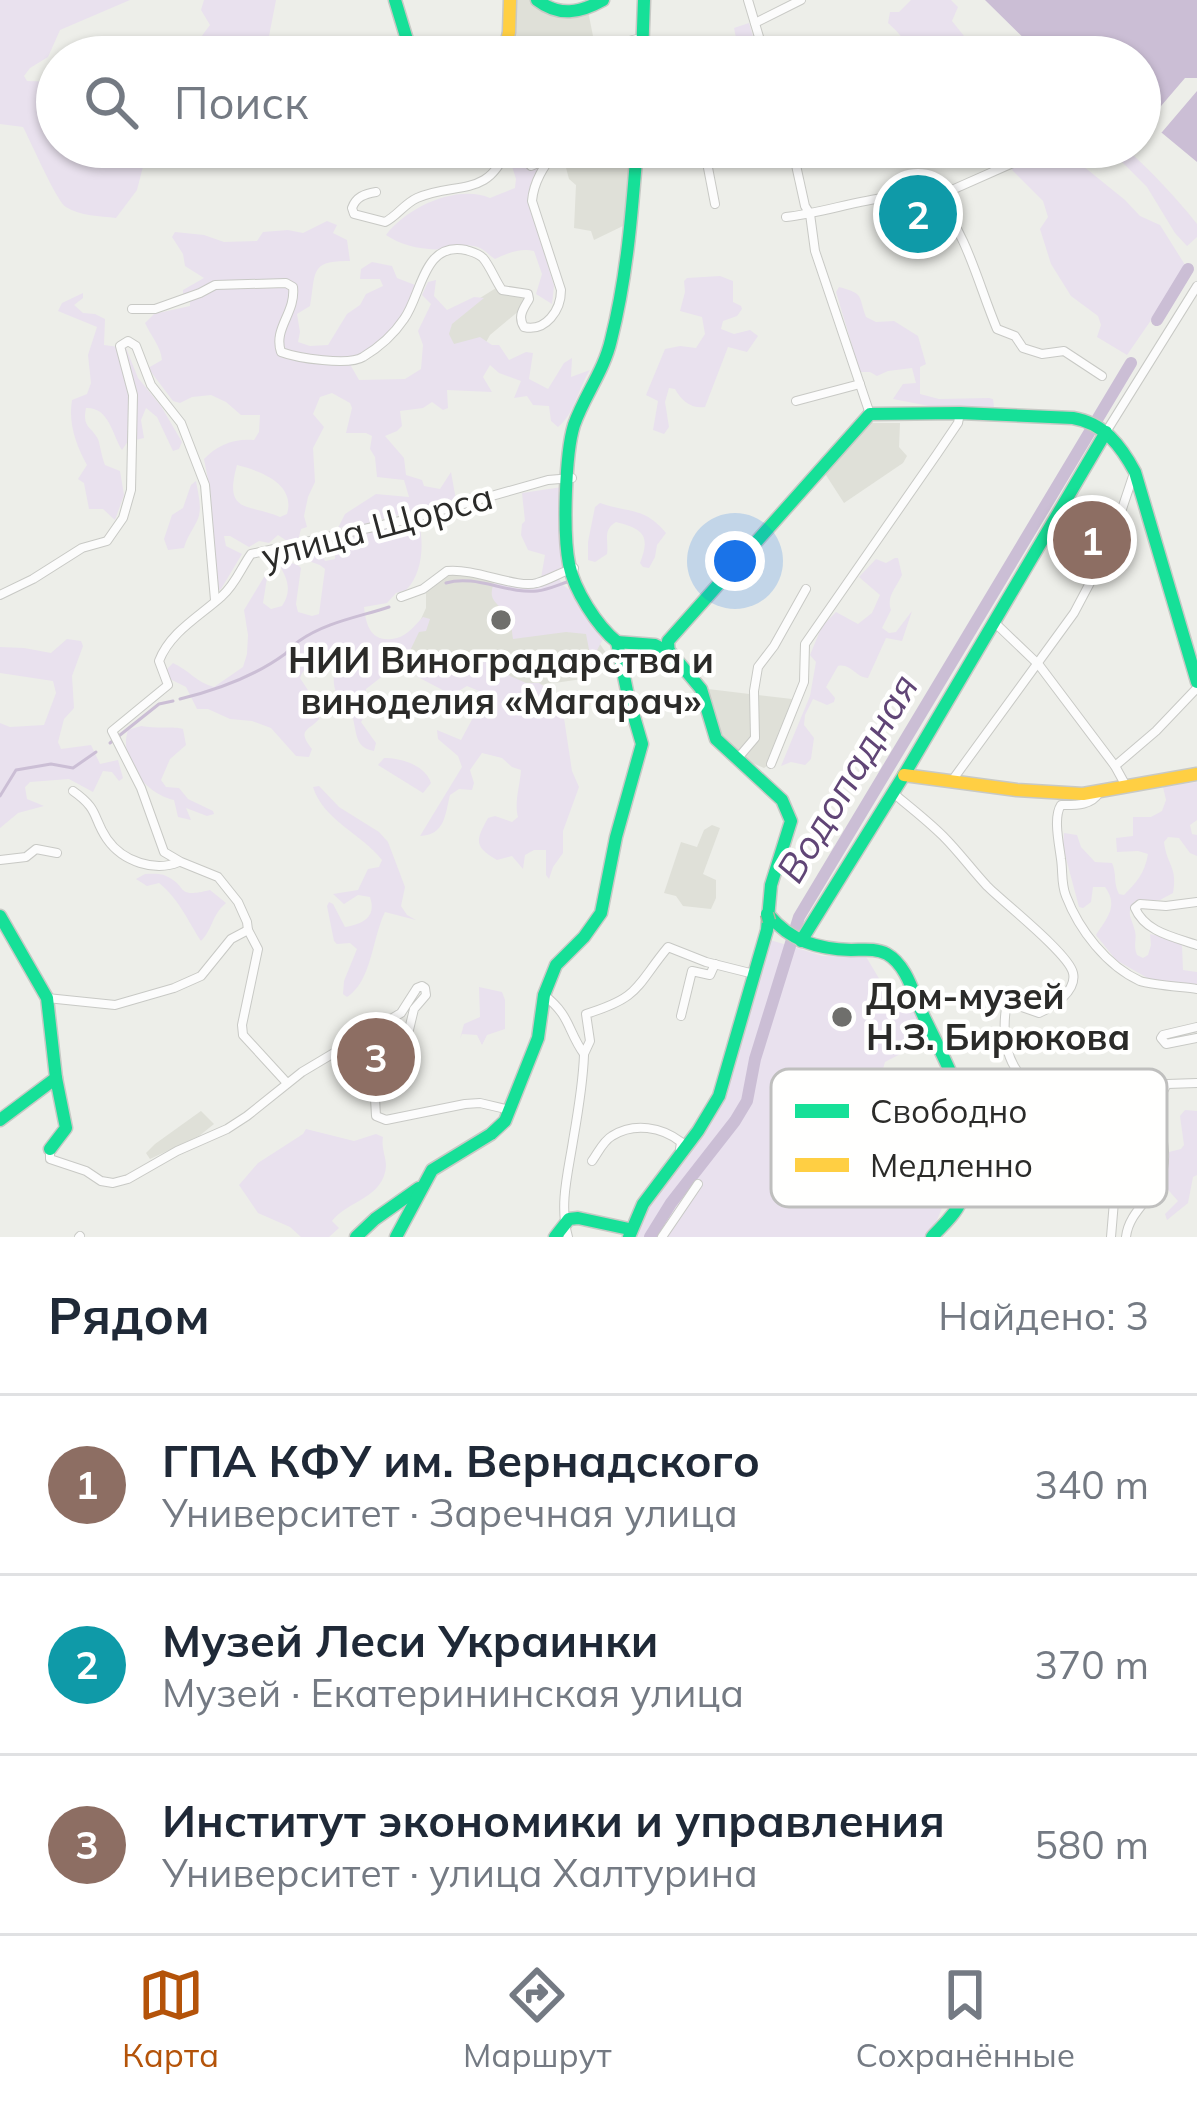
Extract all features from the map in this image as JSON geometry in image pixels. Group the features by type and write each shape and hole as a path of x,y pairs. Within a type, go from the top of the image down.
{"main road":[{"path":"394,0 405,36"},
{"path":"509,36 510,0"},
{"path":"537,0 570,14 603,0"},
{"path":"646,0 646,36"},
{"path":"396,1237 432,1170 505,1121 538,1038 544,995 558,962 602,913 616,837 642,744 617,642 573,569 571,479 578,432 617,342 637,217 639,168"},
{"path":"617,642 668,650 870,414 1086,420 1122,447 1135,472 1197,685"},
{"path":"797,939 904,775 1103,431"},
{"path":"617,642 668,650 693,676 716,739 782,800 790,828 719,1086 679,1157"},
{"path":"668,650 692,680 713,741 776,800 785,821 767,889 773,922 824,950 887,954 908,981 949,1069"},
{"path":"904,775 1017,790 1099,793 1197,774"},
{"path":"555,1237 578,1218 629,1233 641,1208 709,1116 723,1085 769,911"},
{"path":"0,916 47,998 66,1128 50,1149"},
{"path":"0,1120 56,1078"},
{"path":"356,1237 422,1186"},
{"path":"932,1237 958,1207"}],"street":[{"path":"748,0 759,36"},
{"path":"755,23 802,0"},
{"path":"376,192 364,194 352,208 354,214 385,222 421,196 481,182 497,168"},
{"path":"132,308 155,309 215,285 286,283 292,287 295,303 280,331 281,352 349,362 360,360 395,331 409,314 424,272 438,255 459,249 482,257 502,290 528,294 520,321 532,329 548,322 561,303 532,201 542,168"},
{"path":"708,168 715,204"},
{"path":"797,168 815,251 870,414"},
{"path":"786,217 859,202 920,194 936,197 1002,168"},
{"path":"936,197 953,218 998,329 1012,333 1023,348 1035,353 1064,351 1102,376"},
{"path":"1103,431 1197,286"},
{"path":"0,595 82,548 107,541 123,518 131,490 133,395 121,343 128,341 136,346 152,385 181,423 205,485 214,600"},
{"path":"796,401 860,384"},
{"path":"771,764 804,682 805,644 938,454 960,413"},
{"path":"951,782 1074,613 1110,545 1135,472"},
{"name":"улица Щорса","path":"181,862 161,848 157,827 112,731 168,686 159,661 164,647 221,597 251,554 414,518 548,480 571,479"},
{"path":"401,597 423,589 447,571 479,572 536,584 573,569"},
{"path":"736,759 755,738 758,667 806,589"},
{"path":"993,622 1039,665 1126,787"},
{"path":"1114,766 1197,685"},
{"path":"73,791 97,814 108,842 135,862 166,867 181,862 206,870 227,886 258,949 243,1035 287,1083"},
{"path":"893,793 946,838 1073,971 1064,998 1048,1009 1039,1013 1012,1004 1006,1008 1004,1040 1017,1069"},
{"path":"1099,793 1085,804 1057,809 1066,896 1081,924 1115,965 1138,980 1197,989"},
{"path":"0,860 26,857 36,848 57,853"},
{"path":"1197,902 1136,908 1152,929 1197,945"},
{"path":"47,998 115,1005 173,988 201,976 231,939 248,930"},
{"path":"566,1230 564,1195 584,1054 590,1041 586,1014 633,994 666,948 750,973"},
{"path":"681,1016 692,971 710,975 715,964"},
{"path":"50,1149 50,1159 101,1181 128,1179 248,1116 348,1042 389,1022 422,986 426,994 414,1009 406,1042 375,1098 376,1116 386,1120 480,1103 510,1110"},
{"path":"544,995 562,1011 584,1054"},
{"path":"1197,1028 1161,1038 1166,1044 1197,1038"},
{"path":"1167,1084 1197,1083"},
{"path":"592,1161 607,1138 642,1127 669,1133 681,1142 679,1157"},
{"path":"662,1237 698,1184"},
{"path":"1111,1237 1114,1207"},
{"path":"1126,1237 1139,1207"}],"shaded area":[{"path":"0,0 130,0 60,30 57,36 36,36 36,64 24,76 36,81 36,153 23,127 0,124"},
{"path":"204,0 276,0 269,36 202,36 210,25 201,10"},
{"path":"512,0 535,0 539,6 588,11 593,36 511,36"},
{"path":"911,0 951,0 958,7 952,21 964,36 900,36 888,23 890,12 899,12"},
{"path":"985,0 1197,0 1197,162 1161,133 1161,36 1022,36"},
{"path":"749,23 753,36 736,36 734,28"},
{"path":"44,168 143,168 137,190 116,218 66,207"},
{"path":"513,168 541,168 530,187 554,286 552,304 536,294 542,274 534,251 495,259 475,246 428,249 386,235 419,207 463,194 490,198 515,188"},
{"path":"566,168 632,168 625,225 594,240 591,231 574,228 576,185"},
{"path":"1010,168 1085,168 1140,216 1160,225 1187,268 1127,355 1097,337 1098,316 1071,296 1051,264 1040,229 1048,217 1043,201"},
{"path":"1128,168 1146,168 1197,224 1197,237 1187,246 1175,233 1147,187"},
{"path":"327,221 337,225 333,233 347,240 350,261 327,263 317,271 310,306 297,314 298,342 328,345 347,314 366,294 383,286 380,279 360,279 361,269 372,262 392,266 397,278 415,285 394,327 351,366 359,380 405,379 421,369 423,345 418,331 431,304 422,295 428,282 436,280 434,296 447,310 474,297 484,298 452,324 449,334 454,344 480,337 499,345 509,360 533,353 529,379 548,389 572,358 571,377 590,370 558,427 551,421 549,406 533,405 527,396 514,398 521,381 490,365 483,377 492,392 447,390 448,408 443,410 432,402 400,411 402,426 385,436 404,458 406,475 440,489 451,472 456,500 338,528 345,514 376,494 409,497 404,480 377,477 372,436 346,433 350,403 332,393 320,397 313,414 324,427 313,448 315,482 304,516 307,527 301,529 298,541 278,535 269,543 259,541 249,547 224,536 226,546 242,554 217,591 204,459 227,444 254,440 260,415 241,415 211,395 173,401 148,368 162,360 145,323 154,314 190,306 190,297 183,290 204,278 185,266 172,237 175,232 224,242 257,241 263,232 303,233","holes":["237,465 274,480 286,495 287,514 280,517 236,500"]},
{"path":"720,276 733,281 733,302 742,309 723,321 721,329 734,334 750,330 758,336 747,352 728,347 705,407 691,405 669,388 665,402 669,427 664,434 653,430 658,401 646,395 665,349 696,348 705,334 702,317 680,311 684,281"},
{"path":"839,287 857,294 866,317 894,321 918,336 926,364 920,367 920,394 939,399 989,398 994,407 929,406 893,399 903,384 916,383 912,368 877,376 860,372 836,292"},
{"path":"496,288 527,297 520,310 490,335 478,357 437,335 464,308"},
{"path":"83,293 74,305 105,319 104,345 126,348 138,378 182,442 173,451 157,417 146,408 141,420 144,438 131,441 128,428 122,450 105,417 86,408 86,423 98,439 105,465 120,471 124,495 115,520 103,509 89,509 84,483 78,479 87,465 74,434 72,400 87,394 91,383 88,355 97,327 58,311 62,303"},
{"path":"868,423 900,423 899,447 907,456 844,503 824,472"},
{"path":"196,481 197,521 184,548 168,550 164,539 172,515 183,508"},
{"path":"569,486 565,565 559,579 580,596 607,635 591,660 586,634 513,639 509,620 492,593 496,578 541,578 545,555 528,550 521,535 525,521 522,493"},
{"path":"600,503 644,515 666,533 649,568 640,563 645,546 642,535 616,522 608,532 607,554 595,562 588,560 595,507"},
{"path":"1082,504 1108,516 1107,545 1086,582 1061,568 1078,536 1068,528"},
{"path":"397,524 420,528 418,569 406,590 387,603 364,607 366,621 376,636 388,639 404,635 423,617 430,619 407,657 366,689 369,709 361,722 376,743 374,751 359,741 327,663 310,665 300,678 315,701 319,719 305,734 312,749 309,757 296,756 271,728 197,709 186,687 168,678 167,669 173,663 214,687 243,667 248,635 244,610 264,577 263,603 271,609 282,606 288,585 279,565 291,563 301,568 298,612 319,614 325,569 290,556 285,553 288,549 317,544 325,561 335,559 335,545 341,540"},
{"path":"895,558 902,575 882,628 896,632 912,611 902,641 886,638 868,678 838,666 826,687 834,702 827,705 813,699 805,715 804,725 814,738 811,759 805,765 781,766 810,696 816,662 810,655 822,626 836,612 858,624 872,613 880,595 859,577 876,559 886,563"},
{"name":"НИИ Виноградарства и виноделия «Магарач»","path":"447,573 518,589 592,632 608,665 593,668 589,678 520,688 453,675 406,652 426,608 426,593"},
{"path":"67,639 81,641 83,646 72,676 74,708 64,719 58,742 61,749 91,745 100,764 118,760 123,778 119,781 112,772 103,771 93,792 69,779 30,782 25,787 27,799 44,806 18,813 0,828 0,723 44,725 56,693 53,681 0,673 0,647 51,653"},
{"path":"414,651 440,662 448,653 497,663 510,676 539,683 555,694 579,787 563,831 563,853 549,879 546,850 525,855 523,869 512,856 497,860 480,846 488,818 512,822 518,817 521,770 502,758 482,753 470,770 472,790 459,789 450,795 439,828 420,836 462,767 458,756 438,739 437,730 461,740 484,697 467,686 452,695 416,676 432,670 411,660"},
{"path":"708,689 792,699 767,766 743,759 720,737"},
{"path":"141,726 183,729 186,745 170,759 161,780 214,814 186,808 191,820 178,817 174,800 154,791 137,774 126,741 128,730"},
{"path":"384,758 412,764 431,783 423,793 378,765"},
{"path":"1197,782 1197,820 1190,825 1197,835 1197,856 1179,838 1168,837 1164,842 1173,872 1173,893 1160,900 1135,901 1130,912 1137,955 1148,955 1150,934 1177,940 1182,946 1183,970 1197,972 1197,988 1151,980 1116,960 1096,935 1110,912 1109,894 1105,887 1093,887 1091,902 1079,907 1063,847 1064,833 1077,835 1095,862 1112,863 1117,890 1124,895 1145,867 1148,854 1117,852 1116,838 1133,836 1133,817 1151,817 1162,811 1163,787"},
{"path":"319,786 339,807 388,842 405,887 401,906 416,920 385,912 367,970 347,997 344,981 357,949 334,941 327,906 333,904 345,927 366,919 370,897 358,895 344,904 333,894 358,890 368,869 379,867 382,860 325,809 313,787"},
{"path":"712,825 720,828 703,874 716,880 716,898 711,909 683,906 676,896 664,893 681,842 697,847 704,830"},
{"path":"145,874 166,876 186,892 210,890 226,903 201,941 166,889 136,879"},
{"path":"767,939 823,956 865,955 899,1012 914,1007 925,1041 885,1062 883,1069 771,1069 771,1207 941,1207 930,1237 629,1237 711,1107"},
{"path":"479,987 502,992 505,1000 505,1029 487,1035 482,1045 477,1035 462,1034 460,1039 464,1024 480,1017"},
{"path":"1185,1110 1197,1111 1197,1175 1188,1203 1167,1220 1165,1214 1178,1201 1167,1189 1167,1163 1169,1152 1184,1145 1180,1116"},
{"path":"201,1111 214,1124 150,1159 146,1153 155,1144"},
{"path":"306,1129 354,1141 376,1134 383,1137 384,1177 372,1192 332,1221 339,1228 329,1237 301,1237 258,1213 239,1185 258,1163"}],"pier":[{"path":"1185,78 1197,78 1197,91 1161,133 1161,106"}],"waterway":[{"name":"Водопадная","path":"1157,320 1188,269"},
{"name":"Водопадная","path":"650,1237 747,1101 755,1059 799,917 1131,363"},
{"path":"446,583 468,581 526,591 567,582"},
{"path":"180,699 248,676 320,629 389,607"},
{"path":"110,743 159,704 173,701"},
{"path":"0,796 16,770 51,764 73,768 96,752"}],"traffic: fast":[{"path":"395,0 406,36"},
{"path":"537,0 570,11 603,0"},
{"path":"643,36 644,0"},
{"path":"617,642 587,607 572,574 566,494 574,425 604,362 617,316 635,168"},
{"path":"669,658 668,641 870,414 1073,418 1110,437 1135,472 1197,682"},
{"path":"801,941 1106,432"},
{"path":"396,1237 432,1170 505,1121 538,1038 544,995 556,965 601,913 642,744 617,642"},
{"path":"617,642 655,645 671,653 701,689 716,739 782,800 791,821 771,885 767,930 719,1096 643,1204 629,1237"},
{"path":"767,914 769,921"},
{"path":"769,915 795,937 816,945 883,952 894,959 949,1069"},
{"path":"0,916 47,998 56,1078"},
{"path":"0,1120 56,1078 66,1128 50,1149"},
{"path":"356,1237 419,1188"},
{"path":"932,1237 957,1207"},
{"path":"555,1237 569,1219 578,1218 629,1229"}],"traffic: slow":[{"path":"508,36 510,0"},
{"path":"904,775 1083,794 1197,774"}],"place":[{"name":"Музей Леси Украинки","path":"918,214"},
{"name":"ГПА КФУ им. Вернадского","path":"1092,540"},
{"name":"НИИ Виноградарства и виноделия «Магарач»","path":"501,620"},
{"name":"Дом-музей Н.З. Бирюкова","path":"842,1017"},
{"name":"Институт экономики и управления","path":"376,1057"}]}
